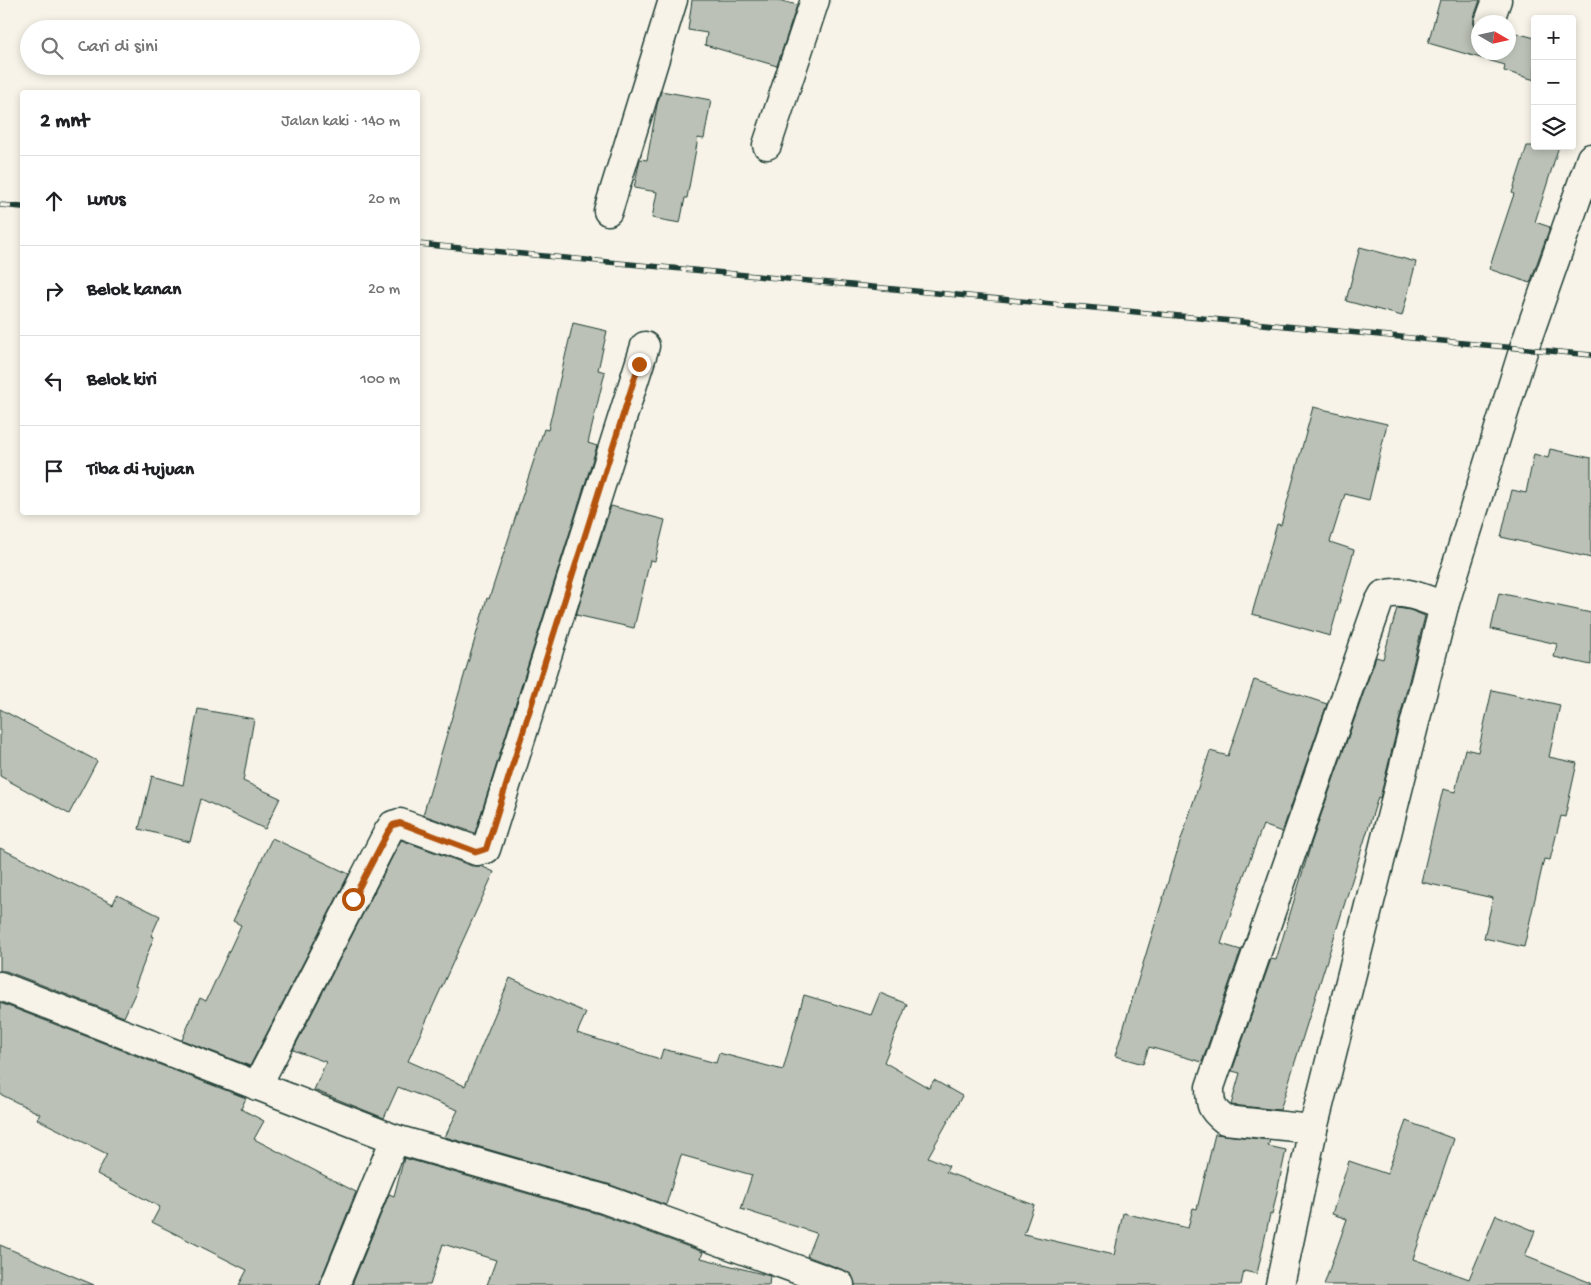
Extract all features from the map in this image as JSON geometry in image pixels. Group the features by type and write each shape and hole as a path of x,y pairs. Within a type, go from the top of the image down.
{"street":[{"path":"608,211 673,0"},
{"path":"767,145 815,0"},
{"path":"1492,15 1497,0"},
{"path":"1280,1285 1313,1129 1444,606 1524,348 1591,158"},
{"path":"257,1086 393,825 400,823 477,852 486,849 645,346"},
{"path":"1313,1129 1225,1120 1215,1112 1210,1102 1210,1087 1378,604 1383,595 1392,592 1403,592 1444,606"},
{"path":"0,986 395,1139 604,1199 840,1285"},
{"path":"335,1285 395,1139"}],"building":[{"path":"692,0 778,0 797,5 777,66 705,45 707,33 688,30"},
{"path":"1440,0 1480,0 1475,15 1471,15 1471,55 1428,43"},
{"path":"1516,33 1531,37 1531,79 1504,71 1505,65 1488,60 1516,60"},
{"path":"661,91 711,100 704,139 698,138 687,198 685,198 680,223 652,218 657,192 634,188 640,159 647,160"},
{"path":"1527,146 1531,146 1531,150 1558,150 1535,222 1550,227 1530,283 1489,269 1514,194 1512,193"},
{"path":"1360,247 1416,262 1402,316 1346,301"},
{"path":"573,323 607,331 598,370 605,372 588,443 597,446 475,833 423,815 487,598 489,599 544,429 548,430"},
{"path":"1313,407 1387,424 1369,500 1345,494 1330,542 1354,550 1330,636 1252,614 1277,524 1281,525"},
{"path":"1550,449 1591,458 1591,558 1501,537 1512,490 1526,493 1534,454 1548,458"},
{"path":"611,506 665,520 655,561 650,560 634,628 576,615"},
{"path":"1499,593 1591,613 1591,665 1554,657 1557,644 1491,629"},
{"path":"1397,608 1410,610 1425,616 1380,798 1378,797 1280,1110 1231,1105 1240,1073 1232,1071 1271,959 1276,960 1312,841 1376,657 1383,659"},
{"path":"1254,680 1327,704 1282,832 1263,825 1244,875 1221,944 1241,950 1202,1062 1149,1047 1143,1064 1115,1056 1210,751 1228,756"},
{"path":"1492,690 1560,705 1549,757 1577,763 1565,817 1561,816 1550,860 1544,859 1524,947 1484,938 1493,898 1421,882 1443,789 1455,792 1465,749 1478,752"},
{"path":"0,709 97,761 69,814 0,776"},
{"path":"198,709 254,719 243,781 280,798 265,829 201,799 190,842 139,829 152,776 183,785"},
{"path":"272,838 349,874 250,1066 182,1040 200,998 206,1001 241,925 233,921"},
{"path":"401,840 494,872 408,1061 465,1086 510,978 586,1013 577,1033 660,1059 663,1049 716,1063 719,1053 783,1070 804,995 871,1015 880,993 907,1004 884,1062 929,1088 934,1080 962,1096 928,1157 949,1166 946,1172 1034,1205 1024,1234 1114,1255 1123,1213 1188,1228 1193,1208 1197,1209 1215,1134 1270,1140 1268,1146 1286,1150 1257,1274 1244,1271 1241,1285 855,1285 852,1275 846,1271 807,1256 816,1233 741,1209 752,1175 681,1155 666,1205 608,1184 445,1137 458,1110 398,1087 384,1118 314,1090 326,1062 293,1050"},
{"path":"0,848 113,904 117,895 160,916 151,936 154,937 135,986 138,987 124,1017 6,971 0,971"},
{"path":"0,1003 246,1098 241,1109 264,1121 254,1139 356,1192 320,1285 239,1285 247,1270 152,1222 160,1207 97,1174 107,1154 37,1119 40,1114 0,1094"},
{"path":"1406,1121 1454,1139 1413,1259 1469,1279 1496,1215 1535,1231 1525,1256 1591,1283 1591,1285 1324,1285 1347,1219 1332,1214 1349,1161 1387,1174"},
{"path":"404,1158 599,1214 703,1252 701,1258 770,1276 769,1285 487,1285 496,1260 443,1244 430,1285 352,1285 389,1194 394,1196"},
{"path":"0,1245 94,1285 0,1285"}],"railway":[{"path":"0,205 20,207"},
{"path":"420,244 1591,355"}],"route":[{"path":"353,899 393,825 400,823 477,852 486,849 639,364"}]}
